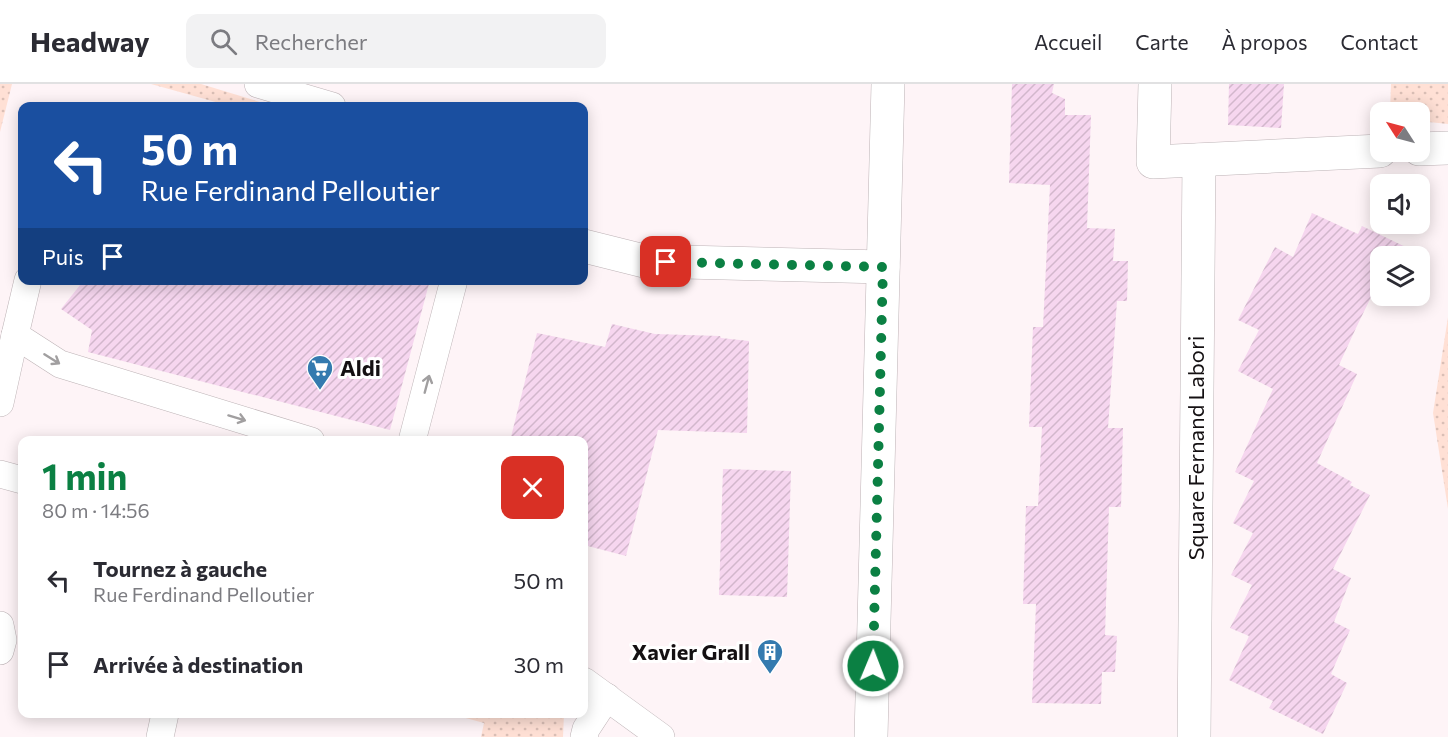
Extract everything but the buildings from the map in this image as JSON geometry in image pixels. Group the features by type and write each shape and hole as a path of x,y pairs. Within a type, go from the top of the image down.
{"street":[{"path":"871,737 888,84"},
{"path":"1155,84 1153,162 1370,151"},
{"path":"1430,149 1448,148"},
{"name":"Square Fernand Labori","path":"1194,737 1199,160"},
{"path":"588,247 644,261 883,267"}],"lane":[{"path":"258,84 319,102"},
{"path":"0,403 27,285"},
{"path":"413,436 453,285"},
{"path":"15,335 60,364 295,436"},
{"path":"0,474 18,479"},
{"path":"0,625 3,640 0,651"},
{"path":"588,684 661,737"},
{"path":"584,737 586,729 607,697"},
{"path":"160,737 164,718"}],"shaded area":[{"path":"0,84 12,84 0,132"},
{"path":"151,84 201,84 260,102 216,102"},
{"path":"1391,84 1448,84 1448,124 1430,122 1430,102 1390,102"},
{"path":"1448,317 1448,509 1433,413"},
{"path":"466,718 564,718 563,737 481,737 484,723"}],"place":[{"name":"Aldi","path":"320,391"},
{"name":"Xavier Grall","path":"770,675"}],"route":[{"path":"666,262 883,267 873,666"}]}
